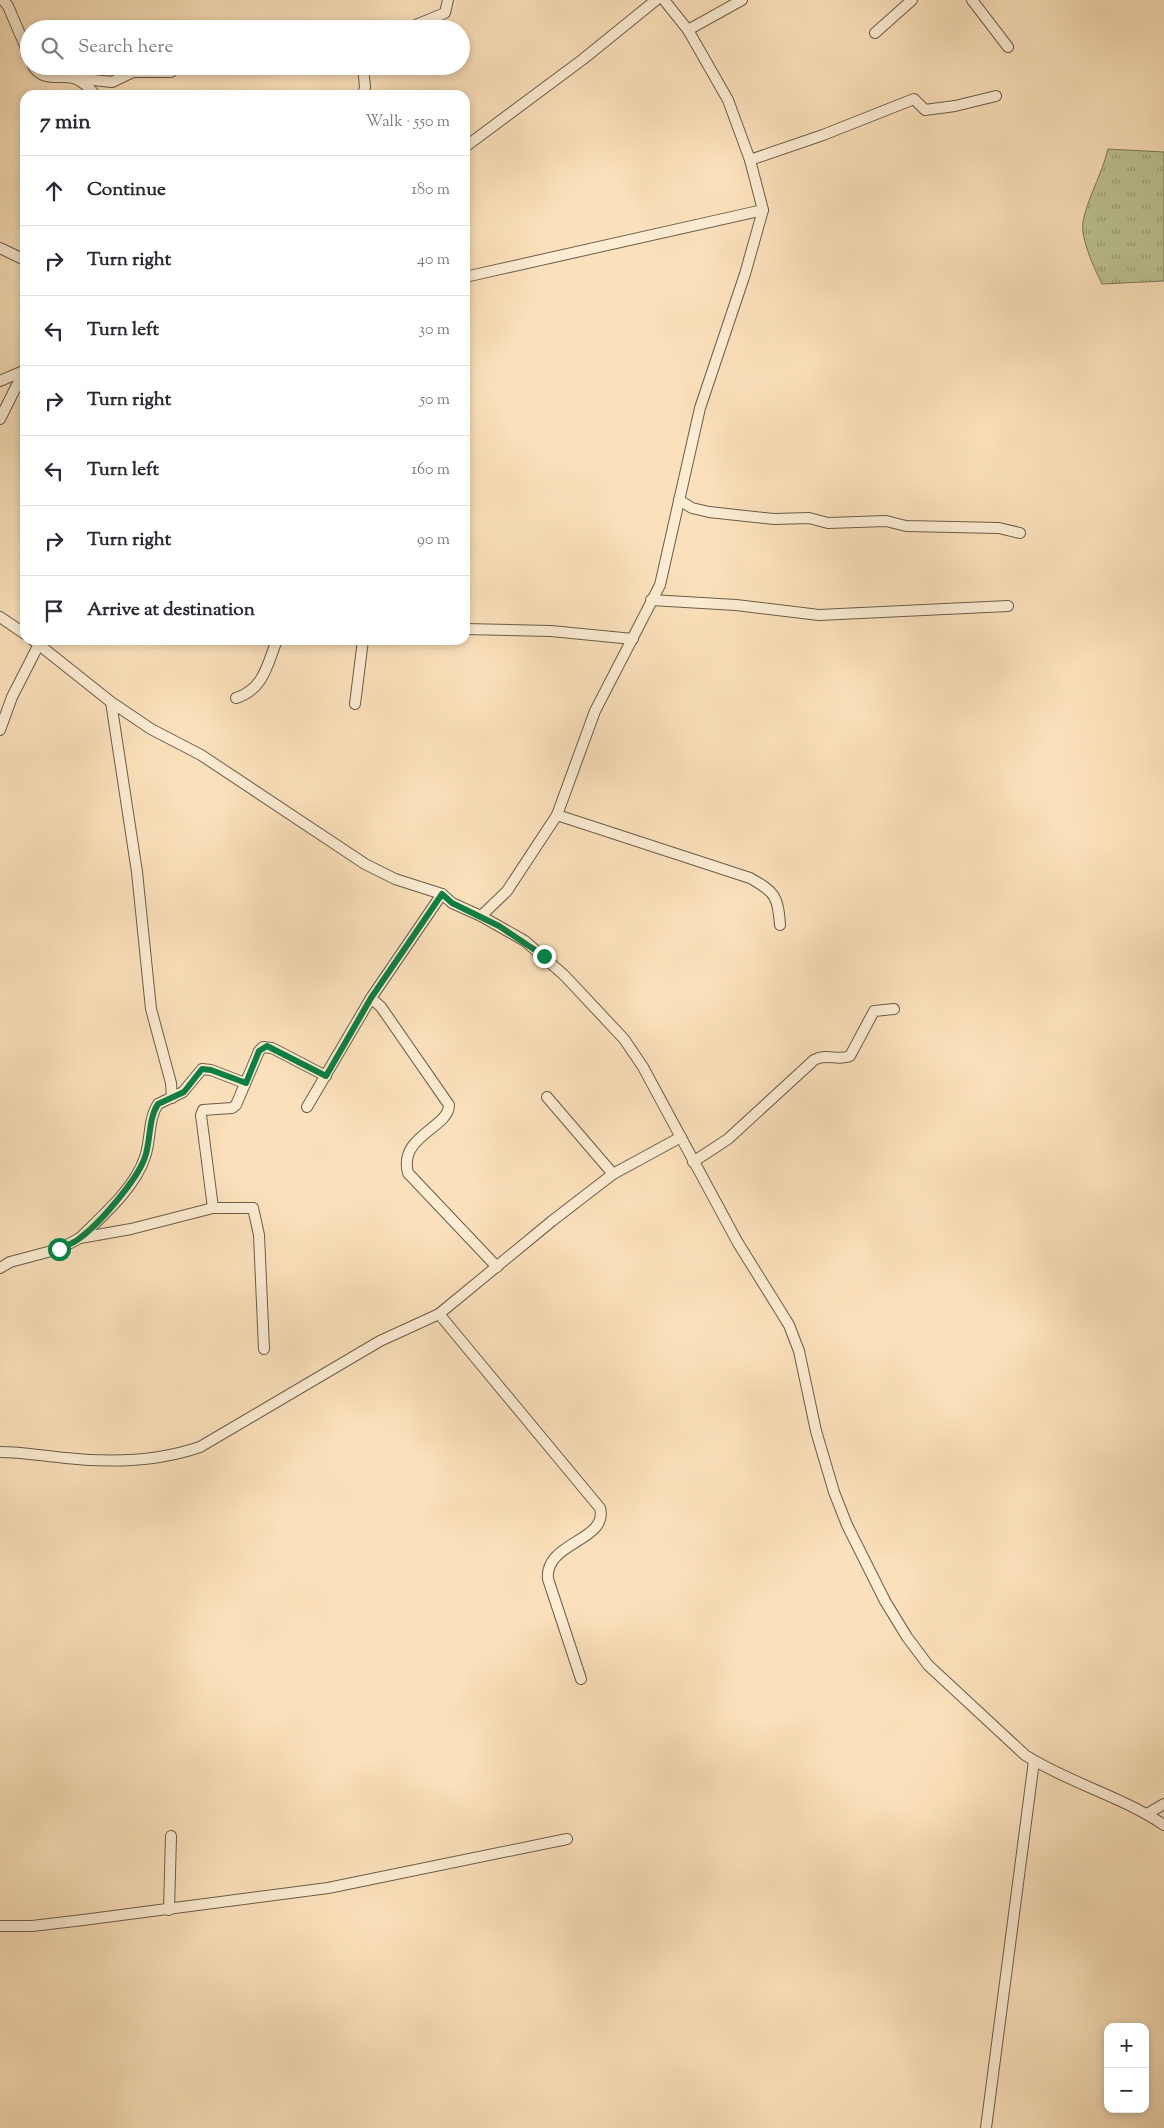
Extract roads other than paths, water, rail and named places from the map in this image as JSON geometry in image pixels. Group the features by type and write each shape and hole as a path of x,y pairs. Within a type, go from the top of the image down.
{"street":[{"path":"3,0 8,6 20,34"},
{"path":"428,20 445,13 448,0"},
{"path":"470,143 582,60 656,0"},
{"path":"481,916 507,891 557,815 588,727 660,585 700,408 745,274 763,210 750,160 728,100 688,30 664,0"},
{"path":"688,30 742,0"},
{"path":"875,33 912,0"},
{"path":"972,0 1008,47"},
{"path":"43,75 112,82 127,75"},
{"path":"364,75 364,90"},
{"path":"75,78 89,90"},
{"path":"750,160 823,135 849,123 914,99 925,110 955,106 996,96"},
{"path":"470,276 763,210"},
{"path":"0,248 20,258"},
{"path":"0,381 20,372"},
{"path":"0,419 20,378"},
{"path":"679,500 692,508 709,512 774,519 809,518 828,523 886,521 906,526 999,528 1020,533"},
{"path":"651,600 736,605 820,615 1008,606"},
{"path":"0,617 20,631"},
{"path":"470,629 551,631 633,639"},
{"path":"0,730 35,645"},
{"path":"40,645 112,702 151,729 201,756 365,864 395,879 442,894 452,903 481,916 525,941 544,956 624,1039 643,1067 738,1243 789,1325 801,1360 816,1431 834,1492 847,1525 885,1601 907,1637 928,1665 1007,1740 1034,1761 1147,1814 1164,1825"},
{"path":"236,698 248,694 256,687 275,645"},
{"path":"355,704 362,645"},
{"path":"112,702 136,872 151,1009 171,1083 172,1098"},
{"path":"557,815 750,878 765,886 775,897 780,925"},
{"path":"307,1107 371,998 442,894"},
{"path":"371,998 381,1007 449,1105 446,1114 411,1148 406,1156 408,1172 497,1266"},
{"path":"693,1162 728,1139 814,1060 824,1056 842,1058 850,1056 874,1011 894,1010"},
{"path":"213,1208 201,1115 203,1110 209,1108 232,1108 240,1100 259,1051 267,1046 326,1076"},
{"path":"80,1238 113,1204 139,1170 146,1155 155,1109 161,1102 184,1092 202,1069 211,1070 246,1083"},
{"path":"547,1097 613,1174"},
{"path":"0,1452 29,1452 65,1458 131,1461 177,1455 200,1447 229,1432 380,1341 439,1314 613,1174 681,1137"},
{"path":"0,1268 10,1262 59,1249 80,1238 131,1229 213,1208 247,1206 253,1208 256,1213 259,1235 264,1349"},
{"path":"439,1314 600,1508 602,1514 599,1524 553,1558 547,1569 548,1579 581,1679"},
{"path":"986,2128 1034,1761"},
{"path":"1147,1814 1164,1804"},
{"path":"169,1910 171,1836"},
{"path":"0,1926 40,1925 169,1910 328,1888 567,1839"}]}
